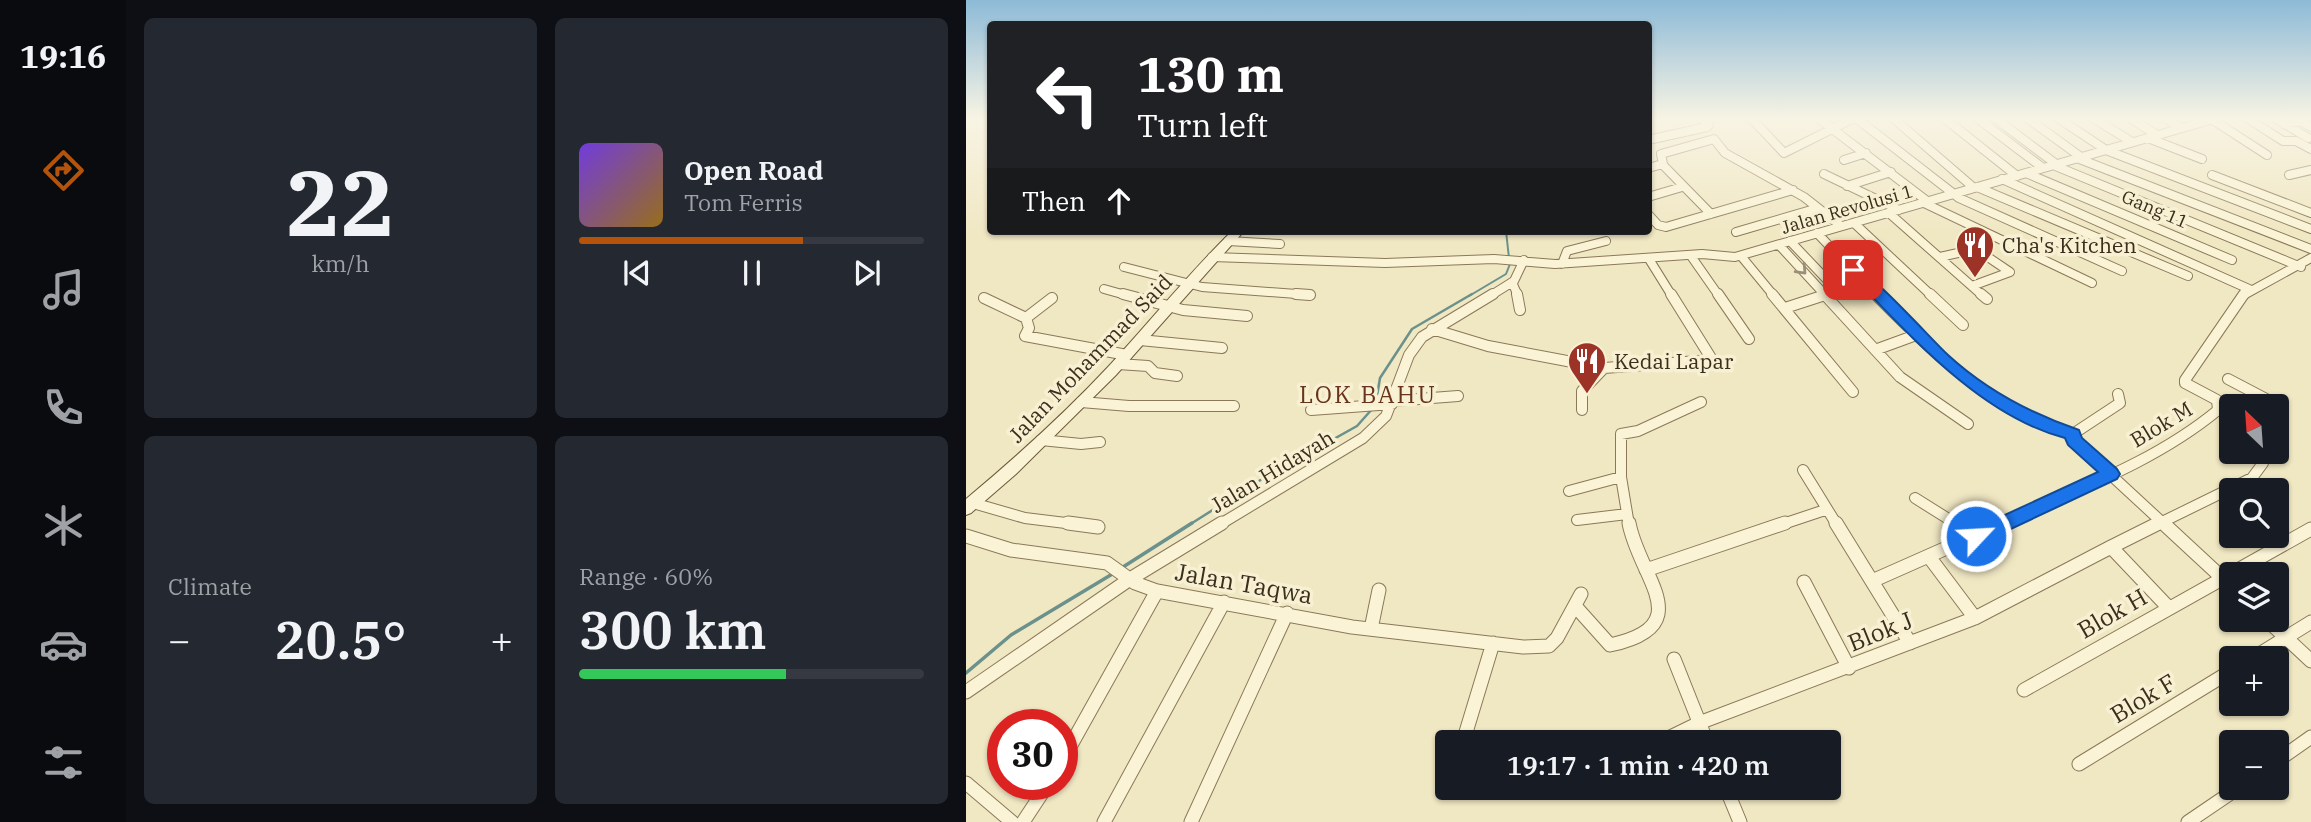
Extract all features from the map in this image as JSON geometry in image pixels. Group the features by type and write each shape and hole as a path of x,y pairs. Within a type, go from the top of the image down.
{"street":[{"path":"1659,156 1662,164 1682,187 1711,214"},
{"path":"1731,156 1793,190 1840,226"},
{"path":"1844,160 1855,156"},
{"path":"1870,156 1925,202 2092,283"},
{"path":"1904,156 1953,194 2122,271"},
{"path":"1939,156 1976,187 2188,276"},
{"path":"1992,156 2017,176"},
{"path":"2036,156 2051,166 2301,267"},
{"path":"2040,156 2051,166"},
{"name":"Jalan Revolusi 1","path":"1212,257 1385,263 1494,258 1562,264 1691,256 1741,256 2085,156"},
{"path":"2123,156 2311,229"},
{"path":"2196,156 2202,159"},
{"path":"2079,158 2311,249"},
{"path":"1652,167 1662,164"},
{"path":"2289,175 2311,170"},
{"path":"1843,184 1891,172"},
{"name":"Gang 11","path":"2026,173 2232,260"},
{"path":"1824,174 1894,211 1987,299"},
{"path":"2212,175 2311,213"},
{"path":"2002,179 2249,289 2301,267 2311,258"},
{"path":"1652,196 1682,187"},
{"path":"1652,218 1658,225 1666,227 1793,190"},
{"path":"1736,232 1818,208"},
{"path":"1854,223 1963,325"},
{"path":"1817,233 1916,335 1956,369 2022,415 2073,437 2219,574"},
{"name":"Jalan Mohammad Said","path":"969,506 1081,402 1234,235"},
{"path":"1228,241 1280,244"},
{"path":"1562,264 1567,251 1606,241"},
{"path":"1790,242 1830,283"},
{"path":"1779,245 1900,377 1968,424"},
{"path":"1940,257 1976,248 2010,272 1972,286"},
{"path":"1691,256 1749,339"},
{"path":"1741,256 1853,392"},
{"path":"1432,329 1500,348 1604,368 1714,363 1649,259"},
{"path":"1520,310 1521,304 1512,282 1521,270 1521,260"},
{"path":"1124,267 1189,284 1310,295"},
{"name":"Jalan Hidayah","path":"966,692 1123,573 1363,438 1386,416 1385,404 1409,355 1432,329 1512,282"},
{"path":"1104,289 1170,307 1247,316"},
{"name":"Blok M","path":"2111,474 2161,450 2218,410 2217,400 2185,383 2186,378 2249,289"},
{"path":"1785,308 1825,295"},
{"path":"984,298 1026,318 1030,328 1025,336 1123,359 1148,366 1155,373 1177,376"},
{"path":"1026,318 1052,298"},
{"path":"1875,350 1916,335"},
{"path":"1140,340 1222,348"},
{"path":"1582,410 1582,391 1604,368"},
{"path":"2228,379 2257,394"},
{"path":"2073,437 2086,423 2120,403 2118,394"},
{"path":"1311,410 1458,396"},
{"path":"1081,402 1129,406 1234,406"},
{"path":"1701,402 1638,431 1621,434 1621,477 1627,514 1646,570 1825,510"},
{"path":"1041,440 1081,444 1100,442"},
{"name":"Blok J","path":"1685,730 1975,618 2162,520 2252,478 2262,464"},
{"path":"1803,470 1825,510 1910,643"},
{"path":"1872,581 1930,558 2111,474"},
{"path":"1569,491 1592,487 1621,477"},
{"path":"1915,498 1976,536"},
{"path":"969,506 1098,527"},
{"path":"1577,520 1627,514"},
{"name":"Blok H","path":"2256,562 2311,528"},
{"name":"Jalan Taqwa","path":"966,536 1011,550 1087,559 1157,590 1371,629 1523,647 1549,646 1578,600 1600,637 1610,645 1646,633 1655,626 1658,618 1657,604 1646,570"},
{"path":"2110,547 2168,607"},
{"path":"1930,558 1975,618"},
{"path":"1804,582 1849,668"},
{"name":"Blok H","path":"2024,690 2168,607 2219,584"},
{"path":"1078,732 1157,590"},
{"path":"1371,629 1379,590"},
{"path":"1104,822 1224,602"},
{"path":"1191,822 1287,613"},
{"path":"2273,646 2311,622"},
{"path":"2280,632 2311,661"},
{"path":"1467,730 1493,643"},
{"path":"1674,659 1702,730"},
{"name":"Blok F","path":"2079,764 2219,678"},
{"path":"2289,753 2311,737"},
{"path":"966,783 1012,822"},
{"path":"1023,822 1037,800"},
{"path":"1731,800 1740,822"},
{"path":"2188,822 2220,800"}],"waterway":[{"path":"1506,235 1509,258"},
{"path":"1469,296 1506,274 1510,264"},
{"path":"1376,402 1380,378 1412,329 1472,294"},
{"path":"1189,525 1257,482 1357,426 1373,408"},
{"path":"1123,567 1192,523"},
{"path":"966,673 1011,635 1114,573"}],"place":[{"name":"Cha's Kitchen","path":"1975,279"},
{"name":"Kedai Lapar","path":"1587,395"}],"district":[{"name":"LOK BAHU","path":"1368,394"}],"route":[{"path":"1853,270 1921,340 1946,361 2022,415 2047,427 2073,434 2073,440 2111,474 1976,536"}]}
